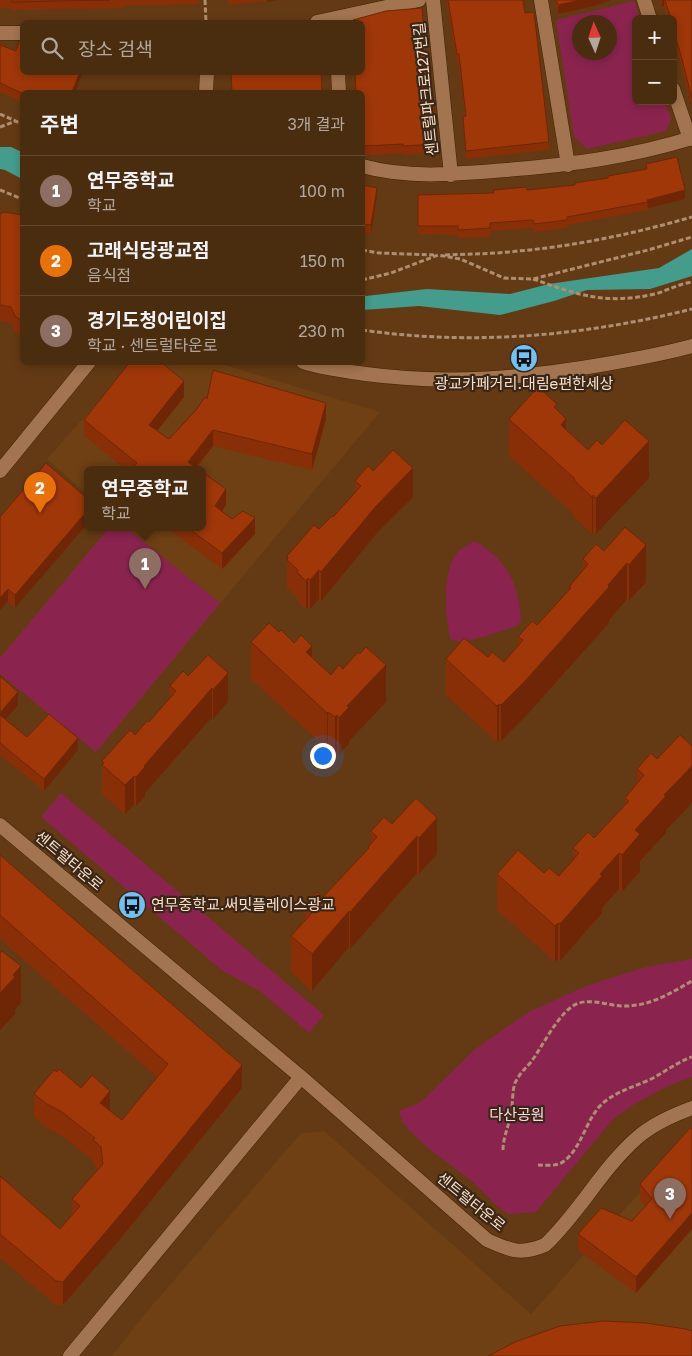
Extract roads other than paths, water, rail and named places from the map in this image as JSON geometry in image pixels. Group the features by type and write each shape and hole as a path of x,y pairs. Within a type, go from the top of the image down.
{"street":[{"name":"센트럴파크로127번길","path":"340,20 419,0"},
{"name":"센트럴파크로127번길","path":"433,0 451,175"},
{"path":"541,0 568,165"},
{"path":"644,0 649,15"},
{"path":"0,34 20,33"},
{"path":"206,90 207,75"},
{"path":"338,75 339,90"},
{"name":"센트럴파크로127번길","path":"365,167 411,174 451,175 568,165 631,154 691,138 677,100"},
{"path":"316,365 346,372 388,377 483,380 574,370 692,346"},
{"path":"0,471 87,365"},
{"name":"센트럴타운로","path":"0,825 301,1077 487,1240 514,1250 530,1251 545,1245 616,1159 638,1137 658,1123 692,1108"},
{"path":"70,1356 301,1077"}],"water":[{"path":"0,147 11,147 20,151 20,178 0,169"},
{"path":"692,249 692,276 650,289 587,290 500,315 419,306 365,310 365,296 427,289 510,294 549,284 659,268"}],"place":[{"name":"광교카페거리.대림e편한세상","path":"524,358"},
{"name":"고래식당광교점","path":"40,513"},
{"name":"연무중학교","path":"145,589"},
{"name":"연무중학교.써밋플레이스광교","path":"132,905"},
{"name":"경기도청어린이집","path":"670,1219"}],"park label":[{"name":"다산공원","path":"517,1115"}]}
